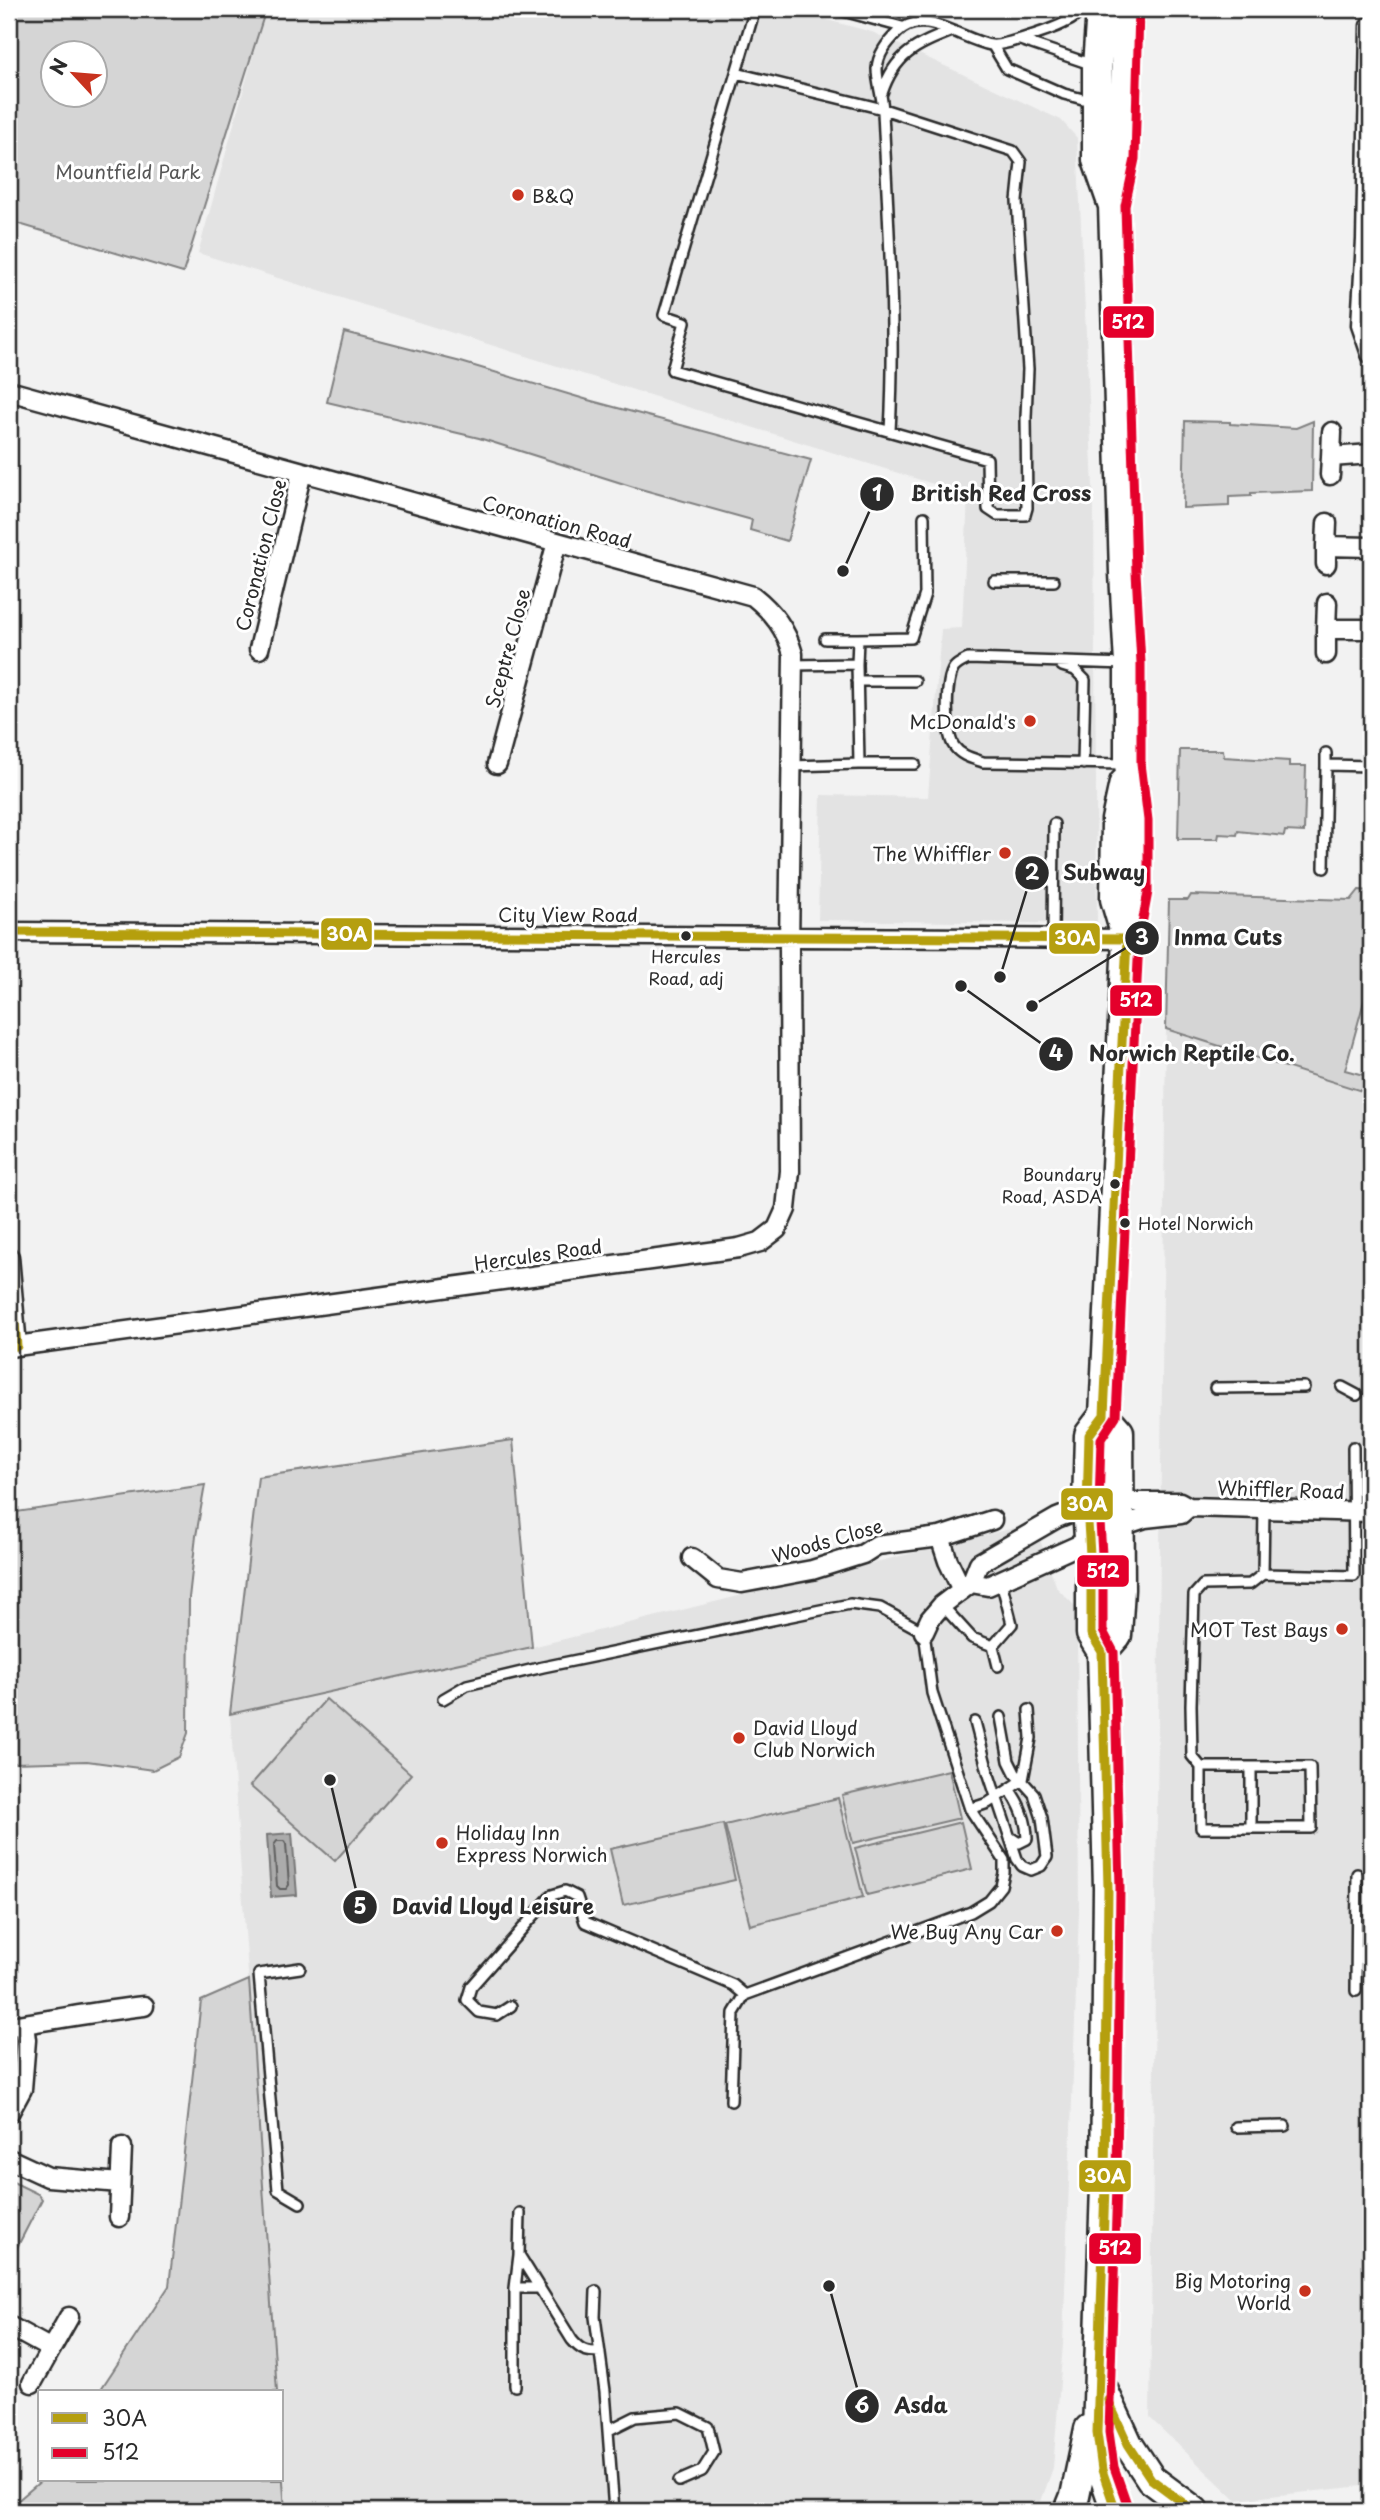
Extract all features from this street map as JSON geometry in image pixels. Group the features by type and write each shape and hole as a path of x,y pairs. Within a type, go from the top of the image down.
{"highway":[{"path":"1101,9 1122,159 1113,205 1129,664 1129,764 1136,820 1137,865 1136,891 1127,939 1104,1415 1089,1435 1087,1506 1091,1634 1102,1652 1108,1888 1105,2185 1097,2434 1102,2470 1116,2511"},
{"path":"1111,88 1127,9"},
{"path":"1102,1652 1117,1635 1121,1514 1119,1432 1104,1415"},
{"path":"1069,2511 1083,2462 1098,2378"},
{"path":"1098,2378 1128,2444 1151,2479 1194,2511"}],"street":[{"path":"1370,26 1366,240 1361,325 1371,354"},
{"name":"Coronation Road","path":"9,391 753,596 767,607 779,622 793,654 790,937"},
{"path":"1332,432 1331,466 1371,454"},
{"name":"Coronation Close","path":"259,649 302,471"},
{"path":"1327,523 1326,555 1371,547"},
{"name":"Sceptre Close","path":"497,764 556,542"},
{"path":"1326,654 1327,603"},
{"path":"1326,629 1371,629"},
{"name":"City View Road","path":"9,932 1127,939"},
{"name":"Hercules Road","path":"13,1347 739,1248 760,1242 777,1230 786,1209 790,1171 790,937"},
{"path":"9,1256 13,1347"},
{"name":"Whiffler Road","path":"924,1632 930,1619 942,1605 966,1586 979,1563 1057,1518 1087,1506 1121,1514 1180,1502 1189,1507 1363,1512"},
{"path":"940,1537 948,1561 966,1586 988,1586 1090,1542 1121,1514"},
{"name":"Woods Close","path":"691,1558 718,1579 743,1583 813,1570 863,1555 877,1545 940,1537 992,1520"},
{"path":"9,2113 22,2090 26,2040 16,2025 51,2021 88,2012 144,2006"},
{"path":"119,2217 122,2147"},
{"path":"9,2159 48,2177 120,2183"},
{"path":"32,2383 69,2317"},
{"path":"9,2326 51,2349"}],"lane":[{"path":"736,73 883,109 1013,151 1021,162 1017,201 1028,369 1025,515 997,515 988,509 987,459 672,370 685,322 664,316 736,73 755,9"},
{"path":"836,9 902,27 930,23 993,46 1064,24 1083,9"},
{"path":"890,431 892,327 883,109 877,70 885,45 902,27"},
{"path":"882,95 888,76 899,59 919,44 952,32"},
{"path":"1018,39 1059,52 1111,88"},
{"path":"993,46 1007,69 1064,94 1111,88"},
{"path":"825,639 911,638 925,594 924,517"},
{"path":"993,581 1054,581"},
{"path":"858,639 859,764"},
{"path":"1129,664 968,659 955,667 949,683 948,727 952,744 963,756 983,762 1129,764"},
{"path":"1051,662 1074,670 1085,680 1083,764"},
{"path":"792,665 857,664"},
{"path":"857,681 915,681"},
{"path":"1324,868 1326,753"},
{"path":"791,766 915,764"},
{"path":"1326,765 1371,766"},
{"path":"1053,938 1054,824"},
{"path":"1215,1388 1304,1387"},
{"path":"1342,1387 1357,1395"},
{"path":"1201,1767 1310,1767 1311,1828 1201,1828 1201,1767 1192,1756 1194,1595 1203,1586 1250,1584 1264,1574 1354,1576 1363,1512 1353,1447"},
{"path":"1264,1509 1264,1574"},
{"path":"993,1646 1012,1623 1001,1581"},
{"path":"443,1699 467,1685 543,1667 850,1604 880,1608 924,1632 932,1693 970,1809 1004,1860 1000,1886 989,1901 971,1912 745,1995 734,2013 732,2101"},
{"path":"942,1605 972,1638 993,1646"},
{"path":"993,1646 998,1666"},
{"path":"970,1809 998,1797 1023,1780 1031,1738 1029,1710"},
{"path":"975,1722 988,1772 1010,1837 1022,1866 1031,1871 1041,1866 1047,1857 1042,1818 1034,1794 1015,1773 1009,1761 1001,1717"},
{"path":"1251,1767 1251,1828"},
{"path":"1009,1789 1021,1806 1027,1827 1027,1839 1019,1843 1010,1837"},
{"path":"1356,1991 1357,1874"},
{"path":"511,2006 497,2015 479,2012 467,2000 471,1987 552,1895 565,1891 577,1897 585,1922 733,1985 745,1995"},
{"path":"300,1968 259,1974 278,2190 300,2203"},
{"path":"1236,2127 1285,2126"},
{"path":"514,2386 515,2288 520,2213"},
{"path":"519,2255 579,2349 600,2352"},
{"path":"515,2288 540,2288"},
{"path":"596,2291 595,2317 609,2430 614,2511"},
{"path":"609,2430 635,2417 680,2413 708,2427 714,2452 702,2472 678,2481"}],"shaded area":[{"path":"266,9 786,9 872,32 1061,120 1077,138 1094,509 1097,924 818,920 821,795 928,797 941,629 962,628 968,495 198,253"},
{"path":"1166,1029 1371,1094 1371,2485 1236,2500 1150,2418"},
{"path":"1034,1523 1057,1588 1077,1608 1079,1912 1063,2344 1053,2468 1039,2507 1033,2511 285,2511 284,2390 277,2390 230,1714 532,1647"}],"green space":[{"name":"Mountfield Park","path":"9,9 266,9 183,273 9,221"},
{"path":"344,332 811,460 787,541 750,530 752,520 637,488 479,438 327,402"},
{"path":"1185,421 1296,428 1313,421 1312,491 1251,493 1251,496 1229,497 1229,506 1183,508"},
{"path":"1180,750 1223,750 1224,757 1289,761 1289,766 1306,766 1304,832 1285,831 1284,836 1238,831 1237,835 1219,834 1218,839 1178,839"},
{"path":"1359,890 1371,891 1371,976 1345,1070 1371,1077 1371,1094 1166,1029 1169,900 1188,900 1191,895 1351,900"},
{"path":"513,1440 532,1647 230,1714 258,1477"},
{"path":"205,1485 189,1598 188,1733 179,1757 153,1770 87,1761 13,1763 9,1766 9,1513"},
{"path":"326,1699 411,1774 335,1861 250,1786"},
{"path":"949,1770 960,1818 853,1843 842,1795"},
{"path":"838,1798 863,1897 750,1925 725,1825"},
{"path":"961,1822 972,1869 867,1895 855,1848"},
{"path":"723,1824 735,1880 623,1905 610,1849"},
{"path":"249,1980 277,2390 100,2390 169,2286 201,2001"},
{"path":"9,2180 38,2194 42,2199 9,2263"},
{"path":"40,2482 283,2482 285,2511 9,2511 9,2508"}],"water":[{"path":"292,1833 297,1895 271,1897 267,1835"}],"transit line":[{"name":"512","path":"1128,2507 1114,2467 1109,2432 1117,2185 1120,1888 1114,1652 1103,1631 1099,1506 1101,1439 1116,1416 1139,940 1148,892 1148,820 1141,763 1141,663 1125,206 1135,159 1139,9"},
{"name":"30A","path":"9,932 1127,939 1104,1415 1089,1435 1087,1506 1091,1634 1102,1652 1108,1888 1105,2185 1097,2433 1102,2470 1116,2511"},
{"name":"30A","path":"9,1257 17,1346 9,1347"},
{"name":"30A","path":"1108,2400 1128,2444 1151,2479 1194,2511"}],"place":[{"name":"B&Q","path":"518,195"},
{"name":"British Red Cross","path":"843,571"},
{"name":"McDonald's","path":"1030,721"},
{"name":"The Whiffler","path":"1005,853"},
{"name":"Hercules Road, adj","path":"686,936"},
{"name":"Subway","path":"1000,977"},
{"name":"Norwich Reptile Co.","path":"961,986"},
{"name":"Inma Cuts","path":"1032,1006"},
{"name":"Boundary Road, ASDA","path":"1115,1184"},
{"name":"Hotel Norwich","path":"1125,1223"},
{"name":"MOT Test Bays","path":"1342,1629"},
{"name":"David Lloyd Club Norwich","path":"739,1738"},
{"name":"David Lloyd Leisure","path":"330,1780"},
{"name":"Holiday Inn Express Norwich","path":"442,1843"},
{"name":"We Buy Any Car","path":"1057,1931"},
{"name":"Asda","path":"829,2286"},
{"name":"Big Motoring World","path":"1305,2291"}]}
